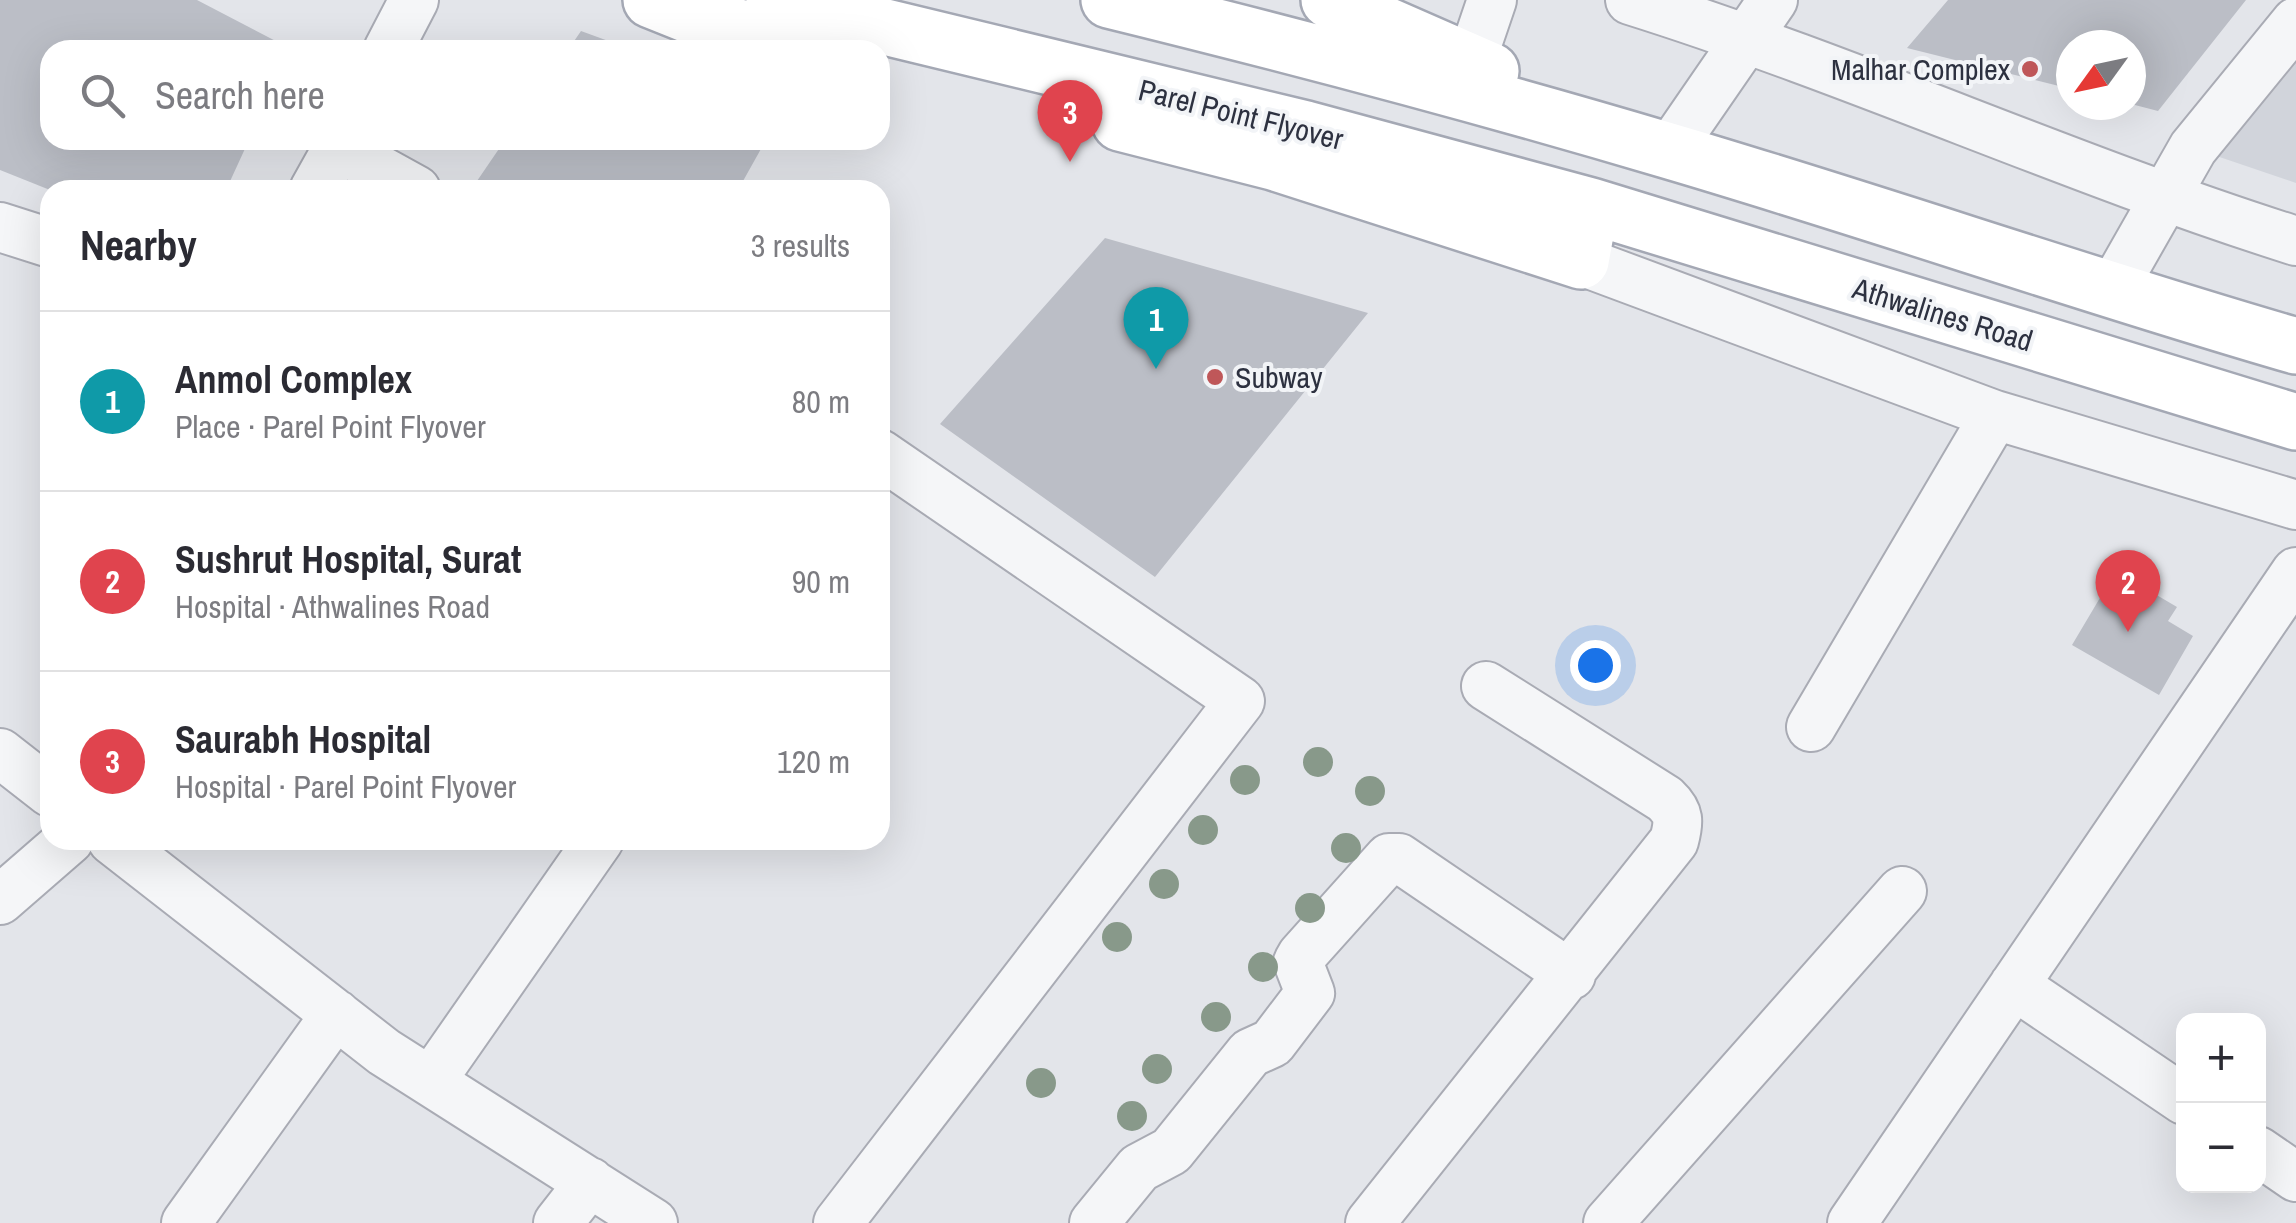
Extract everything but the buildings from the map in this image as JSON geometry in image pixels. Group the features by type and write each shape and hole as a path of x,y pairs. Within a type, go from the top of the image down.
{"main road":[{"path":"651,0 686,14 791,40"},
{"name":"Parel Point Flyover","path":"774,0 1306,129 1591,206"},
{"path":"1109,0 1343,58 1670,151 2111,292 2296,346"},
{"path":"1328,0 1670,151"},
{"path":"890,65 1273,162 1581,260 1591,206"},
{"name":"Athwalines Road","path":"1591,206 2296,422"}],"street":[{"path":"393,40 414,0"},
{"path":"1471,62 1492,0"},
{"path":"1630,0 1761,19 2164,200 2296,241"},
{"path":"1670,151 1761,19"},
{"path":"2111,292 2193,148 2296,22"},
{"path":"320,180 337,150"},
{"path":"350,150 399,180"},
{"path":"0,227 40,240"},
{"path":"1581,260 1995,415 2296,505"},
{"path":"1811,727 1995,415"},
{"path":"838,1223 1240,702 890,461"},
{"path":"1869,1217 2014,985 2296,572"},
{"path":"1370,1223 1571,975 1674,841 1679,823 1676,809 1486,686"},
{"path":"0,753 40,784"},
{"path":"0,900 58,850"},
{"path":"125,850 336,1014 432,1081 653,1223"},
{"path":"432,1081 592,850"},
{"path":"1094,1223 1139,1168 1171,1151 1250,1054 1272,1044 1310,993 1298,962 1302,955 1389,858 1398,858 1571,975"},
{"path":"1608,1223 1902,891"},
{"path":"2014,985 2176,1095"},
{"path":"186,1223 336,1014"},
{"path":"2266,1156 2296,1177"},
{"path":"558,1223 590,1182"}],"shaded area":[{"path":"2296,22 2296,183 2193,148"}],"place":[{"name":"Malhar Complex","path":"2030,69"},
{"name":"Saurabh Hospital","path":"1070,162"},
{"name":"Anmol Complex","path":"1156,369"},
{"name":"Subway","path":"1215,377"},
{"name":"Sushrut Hospital, Surat","path":"2128,632"}]}
